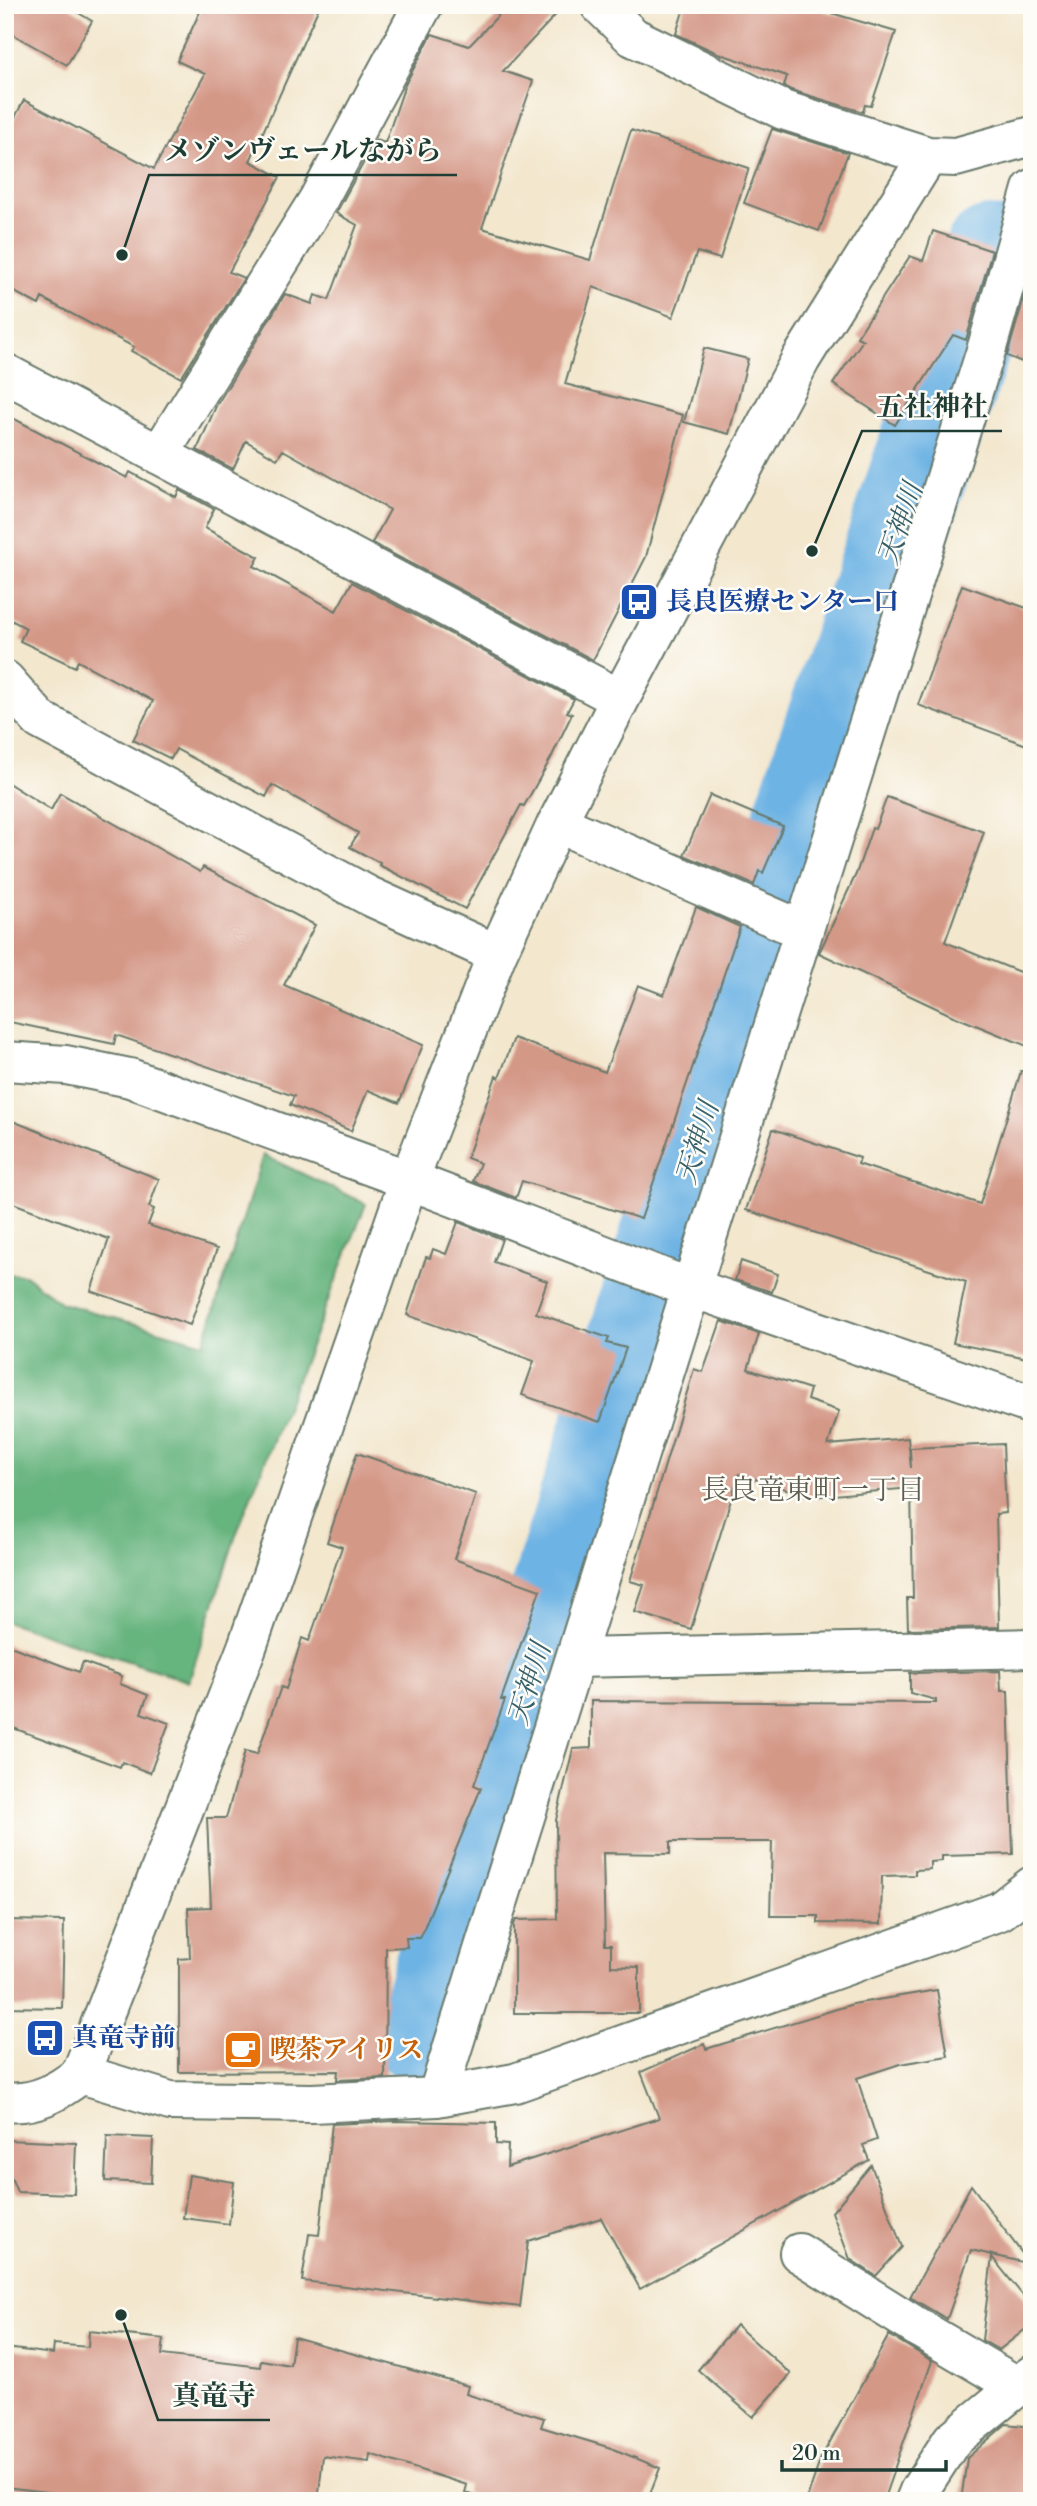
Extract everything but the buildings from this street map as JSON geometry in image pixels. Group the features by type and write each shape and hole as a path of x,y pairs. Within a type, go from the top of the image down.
{"street":[{"path":"159,454 318,200 423,5"},
{"path":"600,5 633,37 783,110 928,156 957,157 1032,136"},
{"path":"5,2102 22,2103 59,2091 81,2074 247,1647 409,1180 497,954 557,823 620,699 801,359 928,156"},
{"path":"437,2097 576,1658 669,1280 779,921 988,344 1032,189"},
{"path":"5,373 620,699"},
{"path":"5,680 40,720 369,896 497,954"},
{"path":"557,823 779,921"},
{"path":"5,1061 66,1065 130,1078 409,1180 669,1280 1032,1405"},
{"path":"576,1658 1032,1648"},
{"path":"81,2074 170,2101 312,2103 437,2097 515,2083 1000,1910 1032,1886"},
{"path":"799,2253 922,2330 1025,2380 952,2440 915,2501"}],"green space":[{"path":"263,1155 366,1204 236,1535 189,1681 5,1621 5,1274 25,1275 61,1303 204,1343"}],"waterway":[{"name":"天神川","path":"422,2036 749,977 992,255"}],"place":[{"name":"メゾンヴェールながら","path":"122,255"},
{"name":"五社神社","path":"812,551"},
{"name":"長良医療センター口","path":"639,602"},
{"name":"真竜寺前","path":"45,2038"},
{"name":"喫茶アイリス","path":"243,2050"},
{"name":"真竜寺","path":"121,2315"}],"district":[{"name":"長良竜東町一丁目","path":"813,1490"}]}
